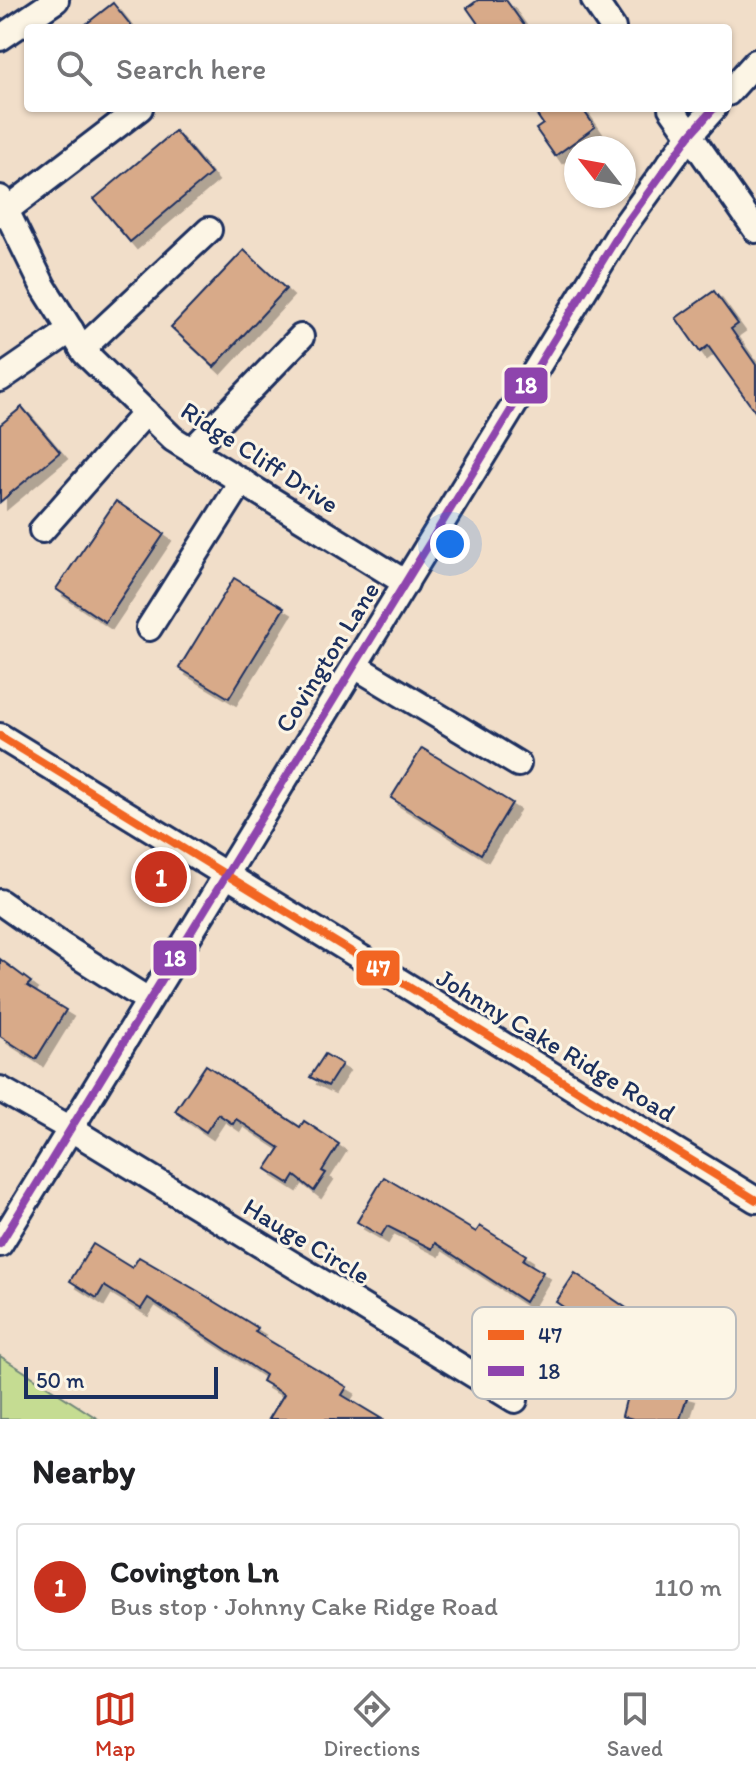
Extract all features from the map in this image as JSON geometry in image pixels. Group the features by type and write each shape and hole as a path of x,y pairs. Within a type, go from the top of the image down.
{"street":[{"path":"0,38 56,0"},
{"path":"594,0 610,24"},
{"path":"732,89 756,62"},
{"path":"2,208 134,112"},
{"path":"674,112 756,230"},
{"name":"Covington Lane","path":"0,1244 622,229 690,135 710,112"},
{"name":"Ridge Cliff Drive","path":"2,208 43,286 76,339 173,439 406,583"},
{"path":"0,379 76,339 209,230"},
{"path":"192,450 301,337"},
{"path":"42,530 146,412"},
{"path":"149,628 242,481"},
{"path":"355,666 518,764"},
{"name":"Johnny Cake Ridge Road","path":"0,736 756,1200"},
{"path":"0,902 148,1000"},
{"name":"Hauge Circle","path":"0,1089 71,1129 472,1374"}],"green space":[{"path":"0,1356 98,1419 0,1419"}],"building":[{"path":"478,0 506,0 523,24 478,24 467,8"},
{"path":"113,3 130,24 86,24"},
{"path":"535,112 585,112 595,127 583,136 564,136 564,149 555,156 536,129 543,124"},
{"path":"175,131 211,174 130,242 94,199"},
{"path":"244,250 286,289 214,367 171,327"},
{"path":"714,291 738,324 731,329 756,365 756,413 708,346 700,352 676,318"},
{"path":"22,407 60,452 0,502 0,425"},
{"path":"116,501 164,534 105,622 56,589"},
{"path":"234,578 284,608 229,698 179,668"},
{"path":"422,748 512,803 481,854 391,798"},
{"path":"0,959 31,982 27,986 66,1010 36,1059 0,1036"},
{"path":"325,1054 342,1064 328,1086 310,1077"},
{"path":"206,1065 300,1127 304,1121 339,1144 314,1191 295,1176 290,1184 266,1169 280,1148 236,1119 233,1124 218,1114 206,1132 175,1111"},
{"path":"384,1177 476,1232 480,1226 526,1255 523,1260 543,1272 525,1302 435,1243 432,1249 387,1226 381,1236 357,1222"},
{"path":"93,1244 132,1268 139,1257 196,1290 258,1328 255,1332 347,1387 342,1395 382,1419 269,1419 284,1394 262,1381 265,1375 148,1298 141,1309 104,1286 97,1298 70,1281"},
{"path":"575,1273 625,1307 563,1307 556,1302"},
{"path":"626,1399 687,1399 680,1419 633,1419 622,1416"}],"transit line":[{"name":"18","path":"0,1244 622,229 690,135 710,112"},
{"name":"47","path":"0,736 756,1200"}],"place":[{"name":"Covington Ln","path":"161,877"}]}
